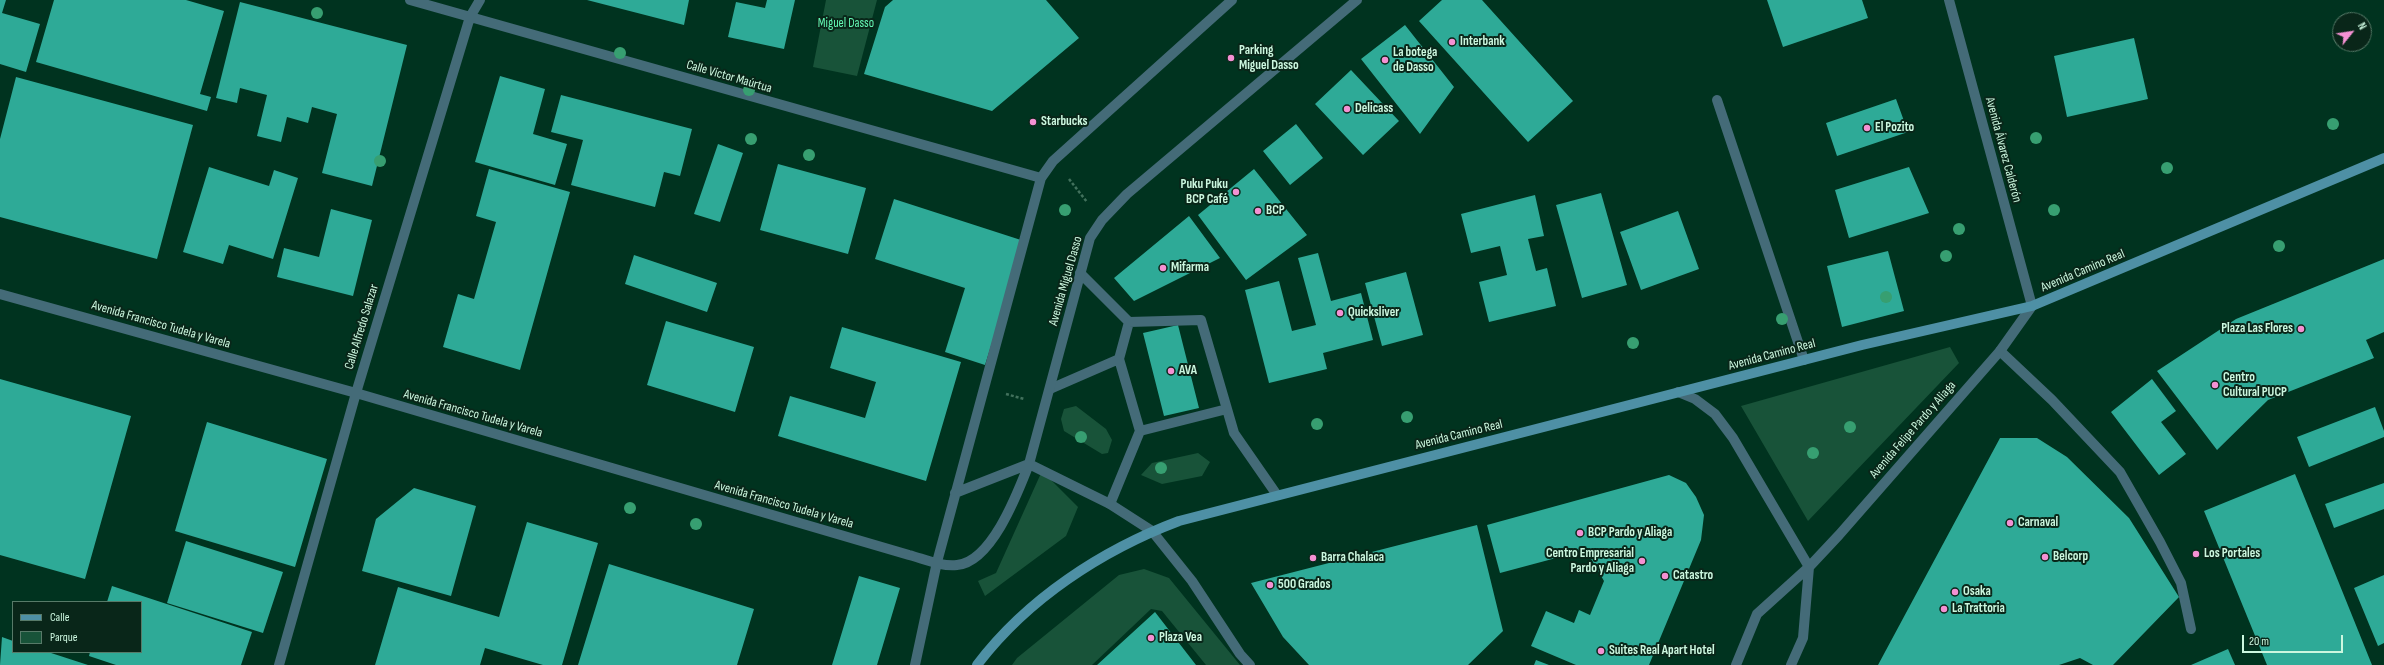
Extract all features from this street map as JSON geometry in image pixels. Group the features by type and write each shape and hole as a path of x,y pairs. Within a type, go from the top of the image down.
{"main road":[{"name":"Avenida Camino Real","path":"977,665 1000,637 1056,589 1119,546 1179,521 1804,360 2032,306 2384,158"}],"street":[{"name":"Calle Víctor Maúrtua","path":"410,0 1042,178"},
{"name":"Calle Alfredo Salazar","path":"278,665 356,393 470,17 480,0"},
{"path":"916,665 937,562 1042,178 1053,160 1232,0"},
{"name":"Avenida Miguel Dasso","path":"937,562 958,565 979,554 995,534 1008,512 1029,464 1090,238 1102,220 1127,194 1357,0"},
{"name":"Avenida Álvarez Calderón","path":"1949,0 2032,306"},
{"path":"1717,100 1804,360"},
{"path":"1080,273 1128,322 1201,320 1234,433 1278,495"},
{"name":"Avenida Francisco Tudela y Varela","path":"0,294 356,393 937,562"},
{"name":"Avenida Felipe Pardo y Aliaga","path":"1736,665 1757,614 1809,567 2000,351 2032,306"},
{"path":"1110,504 1140,431 1119,359 1128,322"},
{"path":"2000,351 2052,400 2120,472 2160,542 2181,583 2191,629"},
{"path":"1050,389 1119,359"},
{"path":"1678,392 1695,399 1715,414 1733,438 1809,567 1803,638 1791,665"},
{"path":"1140,431 1227,409"},
{"path":"955,493 1029,464 1110,504 1152,531 1192,581 1240,654 1250,665"}],"path":[{"path":"1053,160 1102,220"},
{"path":"984,387 1045,406"}],"green space":[{"name":"Miguel Dasso","path":"826,0 877,0 857,76 813,67"},
{"path":"1950,347 1959,363 1808,521 1741,406"},
{"path":"1076,406 1106,429 1112,440 1108,453 1102,454 1064,431 1061,419 1064,409"},
{"path":"1198,453 1210,462 1202,476 1162,484 1141,475 1152,463"},
{"path":"1042,471 1078,507 1066,536 985,596 978,581 996,573"},
{"path":"1144,569 1169,578 1240,665 1206,665 1162,611 1151,609 1092,665 1012,665 1017,658 1119,575"}],"building":[{"path":"0,0 6,0 2,13 40,24 26,72 0,64"},
{"path":"54,0 186,0 224,11 200,94 211,97 207,111 36,62"},
{"path":"587,0 689,0 684,25"},
{"path":"767,0 795,0 784,49 728,37 736,2 765,8"},
{"path":"893,0 1046,0 1079,38 992,111 864,74 885,7"},
{"path":"1442,0 1482,0 1573,101 1528,142 1419,21"},
{"path":"1767,0 1862,0 1868,18 1783,47"},
{"path":"240,2 407,45 372,186 322,173 337,114 312,107 308,123 287,117 281,142 257,136 267,95 240,88 237,103 216,98"},
{"path":"1405,25 1454,87 1420,134 1361,59"},
{"path":"2134,38 2148,99 2067,117 2054,56"},
{"path":"1351,70 1399,121 1363,155 1315,104"},
{"path":"500,76 545,89 533,134 567,144 555,185 475,162"},
{"path":"16,77 193,125 157,259 0,217 0,139"},
{"path":"561,95 692,129 680,176 664,172 655,207 571,185 583,140 551,132"},
{"name":"El Pozito","path":"1896,99 1908,132 1837,156 1826,123"},
{"path":"1296,124 1323,158 1290,185 1263,151"},
{"path":"718,144 743,153 720,222 694,214"},
{"path":"778,164 866,188 848,254 760,230"},
{"path":"209,167 269,186 274,170 298,178 273,259 229,245 223,264 183,252"},
{"path":"1909,167 1929,213 1849,238 1835,190"},
{"path":"489,169 570,192 520,370 443,347 458,294 474,299 496,222 476,216"},
{"path":"1254,169 1307,235 1246,280 1198,215"},
{"path":"1601,193 1627,285 1582,298 1556,205"},
{"path":"1535,195 1544,236 1528,239 1536,271 1547,268 1556,306 1489,322 1479,282 1507,275 1500,246 1471,253 1461,214"},
{"path":"894,199 1024,241 985,365 945,352 965,288 875,259"},
{"path":"331,209 372,220 353,296 277,277 284,248 319,257"},
{"path":"1678,211 1699,269 1641,290 1620,232"},
{"name":"Mifarma","path":"1189,216 1220,258 1134,301 1114,278"},
{"path":"1888,251 1904,311 1842,327 1827,266"},
{"path":"1318,253 1331,301 1361,293 1373,340 1323,353 1327,369 1269,383 1245,290 1279,281 1292,331 1316,325 1298,258"},
{"path":"634,255 717,283 707,312 625,284"},
{"path":"2384,259 2384,332 2366,340 2374,358 2268,400 2217,450 2157,371 2236,319"},
{"path":"1406,272 1423,335 1382,346 1365,283"},
{"path":"666,321 754,347 735,412 647,385"},
{"name":"AVA","path":"1178,325 1199,408 1164,416 1143,333"},
{"path":"842,327 961,362 926,481 778,436 790,396 865,418 876,382 830,368"},
{"path":"0,379 131,416 85,579 0,555"},
{"path":"2152,379 2176,411 2161,422 2186,454 2159,475 2111,412"},
{"path":"2375,407 2384,431 2384,437 2309,467 2297,437"},
{"path":"207,422 327,459 295,567 175,531"},
{"name":"Belcorp","path":"2000,438 2037,438 2067,457 2129,518 2179,597 2113,665 2093,665 2080,658 2059,665 1878,665"},
{"path":"2295,474 2372,665 2267,665 2204,511"},
{"name":"Centro Empresarial Pardo y Aliaga","path":"1669,475 1686,483 1696,497 1704,515 1701,540 1649,665 1576,665 1531,646 1546,611 1574,623 1579,610 1590,615 1604,581 1586,550 1500,573 1487,525"},
{"path":"2384,483 2384,509 2334,528 2325,504"},
{"path":"414,488 476,506 451,596 362,571 376,519"},
{"path":"527,522 598,543 562,665 543,665 485,648 480,665 375,665 398,587 499,617"},
{"path":"1477,525 1503,631 1468,665 1309,665 1283,637 1251,583"},
{"path":"186,541 283,572 263,633 167,603"},
{"path":"609,564 754,609 737,665 578,665"},
{"path":"2384,575 2384,643 2378,646 2354,588"},
{"path":"859,576 900,588 877,665 832,665"},
{"path":"112,586 252,632 241,665 116,665 89,656 90,653 142,653 142,601 107,601"},
{"name":"Plaza Vea","path":"1155,612 1196,665 1097,665"},
{"path":"2,637 12,641 12,653 51,653 88,665 0,665"},
{"path":"2228,649 2235,665 2191,665"},
{"path":"1536,660 1549,665 1534,665"}],"place":[{"name":"Interbank","path":"1452,42"},
{"name":"Parking Miguel Dasso","path":"1231,58"},
{"name":"La botega de Dasso","path":"1385,60"},
{"name":"Delicass","path":"1347,109"},
{"name":"Starbucks","path":"1033,122"},
{"name":"El Pozito","path":"1867,128"},
{"name":"Puku Puku BCP Café","path":"1236,192"},
{"name":"BCP","path":"1258,211"},
{"name":"Mifarma","path":"1163,268"},
{"name":"Quicksliver","path":"1340,313"},
{"name":"Plaza Las Flores","path":"2301,329"},
{"name":"AVA","path":"1171,371"},
{"name":"Centro Cultural PUCP","path":"2215,385"},
{"name":"Carnaval","path":"2010,523"},
{"name":"BCP Pardo y Aliaga","path":"1580,533"},
{"name":"Los Portales","path":"2196,554"},
{"name":"Belcorp","path":"2045,557"},
{"name":"Barra Chalaca","path":"1313,558"},
{"name":"Centro Empresarial Pardo y Aliaga","path":"1642,561"},
{"name":"Catastro","path":"1665,576"},
{"name":"500 Grados","path":"1270,585"},
{"name":"Osaka","path":"1955,592"},
{"name":"La Trattoria","path":"1944,609"},
{"name":"Plaza Vea","path":"1151,638"},
{"name":"Suites Real Apart Hotel","path":"1601,651"}]}
